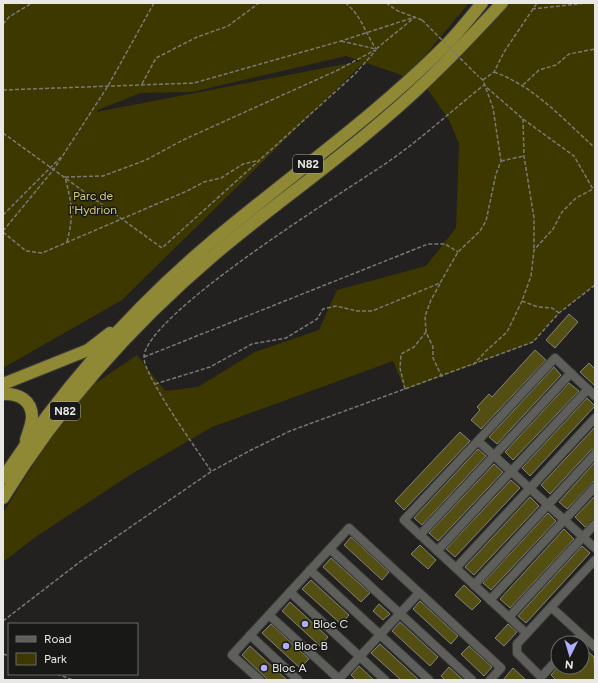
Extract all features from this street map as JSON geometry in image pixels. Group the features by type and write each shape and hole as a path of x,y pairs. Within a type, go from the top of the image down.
{"highway":[{"name":"N82","path":"3,478 25,445 53,408 123,326 208,244 394,93 445,46 482,3"},
{"path":"425,83 478,24 493,3"},
{"name":"N82","path":"3,498 63,413 99,369 175,291 214,255 280,201 384,120 425,83 502,3"},
{"path":"3,384 88,350 104,337 123,326"},
{"path":"3,394 12,393 23,398 30,407 32,418 25,445"}],"lane":[{"path":"526,633 404,520 554,358 595,396"},
{"path":"420,535 571,373"},
{"path":"438,551 588,389"},
{"path":"456,568 595,418"},
{"path":"478,440 595,548"},
{"path":"474,585 595,454"},
{"path":"490,600 595,487"},
{"path":"509,617 595,524"},
{"path":"260,680 232,655 349,528 501,668 490,680"},
{"path":"330,549 472,680"},
{"path":"550,669 543,678 517,653 516,644 595,560"},
{"path":"310,570 429,680"},
{"path":"290,592 385,680"},
{"path":"269,614 339,680 419,593"},
{"path":"551,607 581,635"},
{"path":"250,635 298,680"}],"path":[{"path":"3,24 9,17 32,3"},
{"path":"154,3 108,86 64,154 54,169 3,232 26,251 42,253 187,191 204,182 221,178 243,164 261,159"},
{"path":"142,84 156,58 197,37 228,26 259,3"},
{"path":"346,3 355,10 365,32 376,49"},
{"path":"386,3 398,11 422,20 482,80 493,108 501,161 496,174 486,221 480,231 458,252 431,300 425,316 426,332 433,347 433,358 442,377"},
{"path":"482,80 494,72 504,52 536,3"},
{"path":"532,9 587,3"},
{"path":"3,90 194,83 341,41 415,17"},
{"path":"65,177 103,176 146,160 183,140 338,70 376,49 415,17"},
{"path":"341,41 376,49"},
{"path":"3,133 162,248 355,74 376,49"},
{"path":"523,85 539,70 556,65 569,54 595,49"},
{"path":"494,72 523,85 595,148"},
{"path":"484,85 523,119 574,156 594,189 576,198 562,212 553,229 534,250"},
{"path":"212,471 155,384 146,366 144,357 146,346 174,316 236,264 334,197 383,166 484,85"},
{"path":"472,366 507,332 522,301 531,276 534,250 534,218 524,156 523,119"},
{"path":"3,215 64,154"},
{"path":"501,161 524,156"},
{"path":"65,177 71,200 72,222 67,242"},
{"path":"144,357 428,244 446,244 458,252"},
{"path":"155,384 210,367 252,344 286,338 318,319 324,309 336,306 358,312 372,311 440,283"},
{"path":"3,621 81,560 212,471 290,431 442,377 533,342 559,313 595,285"},
{"path":"522,301 538,307 552,308 559,313"},
{"path":"405,390 400,368 401,354 414,347 426,332"},
{"path":"60,675 73,680"}],"green space":[{"name":"Parc de l'Hydrion","path":"3,3 469,3 407,77 364,62 122,300 3,368","holes":["346,56 361,61 96,112 140,93 192,92"]},
{"path":"507,3 595,3 595,285 559,313 533,342 405,390 393,361 212,427 130,475 37,536 3,562 3,513 43,449 91,386 137,355 165,391 198,387 255,352 319,330 337,290 426,266 456,228 459,144 449,120 426,87"}],"building":[{"path":"569,314 578,322 555,348 546,340"},
{"path":"535,350 546,360 481,429 471,420 480,410 477,407 489,394 492,397"},
{"path":"589,363 595,369 595,386 580,372"},
{"path":"554,367 561,375 497,444 489,437"},
{"path":"569,383 579,391 513,460 505,452"},
{"path":"587,398 595,406 530,476 522,468"},
{"path":"595,427 595,449 591,450 550,494 541,485"},
{"path":"460,432 470,441 404,510 395,501"},
{"path":"478,449 486,456 422,525 414,518"},
{"path":"595,462 595,480 567,509 559,502"},
{"path":"494,464 503,472 438,541 429,533"},
{"path":"511,480 520,488 455,557 446,549"},
{"path":"595,496 595,519 585,527 575,517"},
{"path":"530,497 539,506 474,575 465,567"},
{"path":"548,513 556,521 491,590 483,583"},
{"path":"564,529 574,539 510,608 500,599"},
{"path":"351,537 389,572 382,580 344,545"},
{"path":"420,545 436,560 428,569 411,554"},
{"path":"582,546 590,553 526,623 518,616"},
{"path":"331,558 370,593 361,602 323,567"},
{"path":"311,580 349,615 341,624 302,589"},
{"path":"464,585 481,601 472,610 455,595"},
{"path":"420,601 458,636 451,644 413,609"},
{"name":"Bloc C","path":"290,602 328,637 320,646 282,611"},
{"path":"379,604 390,614 383,620 373,611"},
{"path":"400,622 438,657 430,666 392,631"},
{"name":"Bloc B","path":"271,624 309,659 300,668 262,633"},
{"path":"508,624 517,632 504,646 495,638"},
{"path":"380,644 419,680 401,680 371,653"},
{"name":"Bloc A","path":"250,646 287,680 268,680 242,655"},
{"path":"469,646 492,667 484,676 461,654"},
{"path":"590,653 594,657 595,680 556,680 551,675 590,675"},
{"path":"359,666 374,680 356,680 351,675"},
{"path":"449,667 463,680 445,680 441,676"},
{"path":"513,668 526,680 503,680"}],"place":[{"name":"Bloc C","path":"305,624"},
{"name":"Bloc B","path":"286,646"},
{"name":"Bloc A","path":"264,668"}]}
